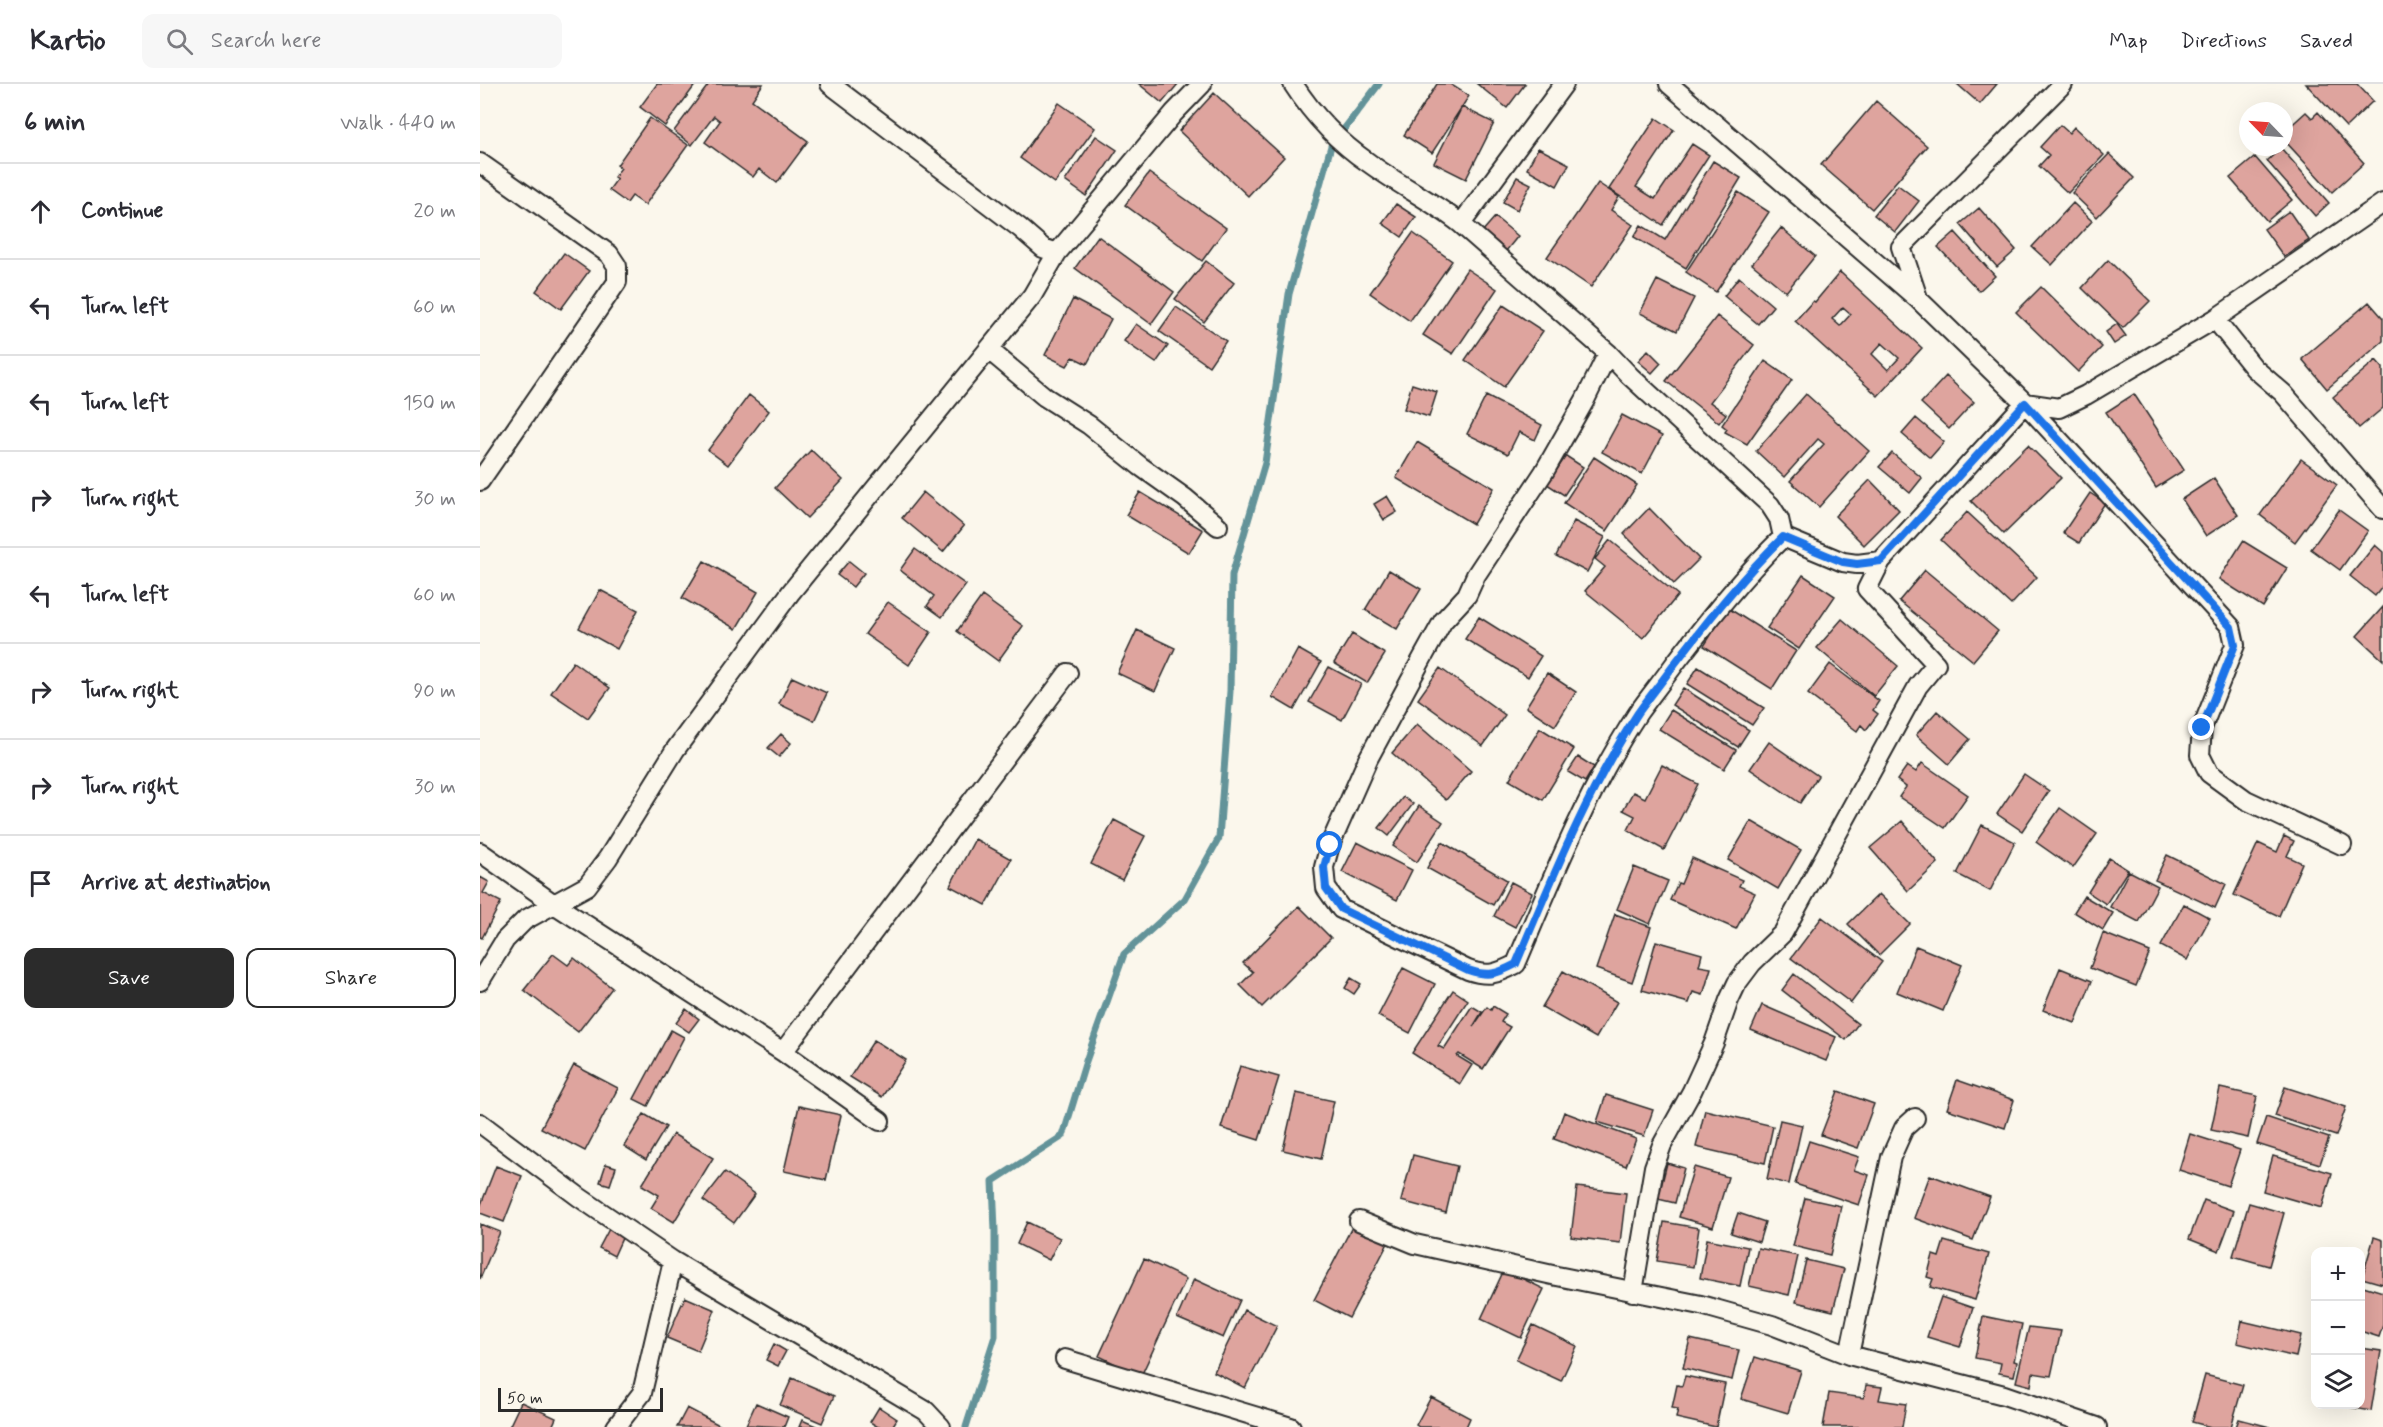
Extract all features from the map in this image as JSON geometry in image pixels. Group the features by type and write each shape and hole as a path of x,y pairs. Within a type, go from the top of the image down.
{"street":[{"path":"830,84 1020,228 1043,248 1057,253"},
{"path":"480,981 504,940 525,920 587,886 608,858 675,750 791,592 1032,296 1057,253 1167,121 1202,84"},
{"path":"1293,84 1322,124 1368,163 1428,200 1461,224 1608,353 1770,505 1779,519 1783,537"},
{"path":"1461,224 1564,84"},
{"path":"1669,84 1919,300 2025,403 2231,627 2235,645 2202,728 2200,755 2209,773 2246,800 2342,845"},
{"path":"1919,300 1901,247 2063,84"},
{"path":"480,163 609,254 617,266 617,282 480,481"},
{"path":"2025,403 2059,408 2086,395 2215,319 2382,206"},
{"path":"2215,319 2254,368 2283,393 2383,509"},
{"path":"988,350 1045,397 1089,425 1218,526"},
{"path":"1608,353 1585,400 1544,472 1476,575 1467,595 1443,621 1368,759 1330,845 1324,867 1326,888 1341,909 1483,975 1503,971 1516,964 1555,870 1594,792 1638,713 1723,600 1783,537"},
{"path":"1867,589 1881,561 2025,403"},
{"path":"1783,537 1843,562 1857,564 1881,561"},
{"path":"1633,1292 1654,1167 1662,1145 1692,1091 1714,1043 1729,1000 1752,963 1783,933 1918,686 1936,664 1843,562"},
{"path":"783,1052 1068,673"},
{"path":"480,852 554,904 783,1052 880,1121"},
{"path":"1849,1355 1891,1157 1904,1128 1915,1119"},
{"path":"480,1123 579,1197 673,1261 926,1412 941,1427"},
{"path":"1359,1221 1415,1244 1701,1305 1772,1325 1849,1355 2004,1395 2097,1427"},
{"path":"616,1427 642,1393 673,1261"},
{"path":"1065,1359 1291,1427"}],"building":[{"path":"657,84 696,84 665,126 640,107"},
{"path":"709,84 763,84 752,100 808,141 777,183 759,169 753,177 705,142 720,121 714,116 692,145 674,131"},
{"path":"1139,84 1178,84 1162,103"},
{"path":"1437,84 1450,84 1469,96 1432,153 1404,135"},
{"path":"1477,84 1525,84 1507,108"},
{"path":"1957,84 1997,84 1980,104"},
{"path":"2306,84 2357,84 2373,101 2346,127"},
{"path":"1214,93 1284,157 1248,196 1179,131"},
{"path":"1876,101 1927,146 1872,209 1821,165"},
{"path":"1059,103 1095,128 1055,183 1020,158"},
{"path":"1462,107 1494,123 1466,179 1434,163"},
{"path":"2306,112 2312,118 2318,112 2364,163 2332,192 2293,150 2293,124"},
{"path":"650,118 688,145 645,205 632,196 627,203 609,190 617,179 614,177 621,168 617,165"},
{"path":"1656,118 1674,130 1636,187 1655,199 1692,144 1709,155 1663,225 1609,189"},
{"path":"2060,125 2069,133 2074,127 2104,155 2068,193 2039,166 2049,155 2040,147"},
{"path":"1096,136 1117,150 1086,196 1065,181"},
{"path":"1538,148 1569,164 1557,186 1527,169"},
{"path":"2109,154 2134,178 2097,217 2072,193"},
{"path":"2272,156 2288,156 2329,203 2315,216 2267,161"},
{"path":"2255,157 2292,200 2267,221 2230,178"},
{"path":"1713,161 1741,178 1686,268 1634,237 1641,225 1665,240"},
{"path":"1149,173 1226,228 1202,261 1125,205"},
{"path":"1517,177 1531,184 1517,210 1503,202"},
{"path":"1598,183 1619,197 1611,210 1633,225 1591,287 1547,257"},
{"path":"1898,185 1919,201 1895,232 1874,215"},
{"path":"1738,192 1769,212 1716,292 1686,272"},
{"path":"2073,203 2092,221 2052,265 2032,247"},
{"path":"1396,204 1416,217 1402,237 1382,223"},
{"path":"1979,208 2016,250 1997,267 1960,224"},
{"path":"2289,211 2309,240 2284,257 2264,229"},
{"path":"1495,217 1518,236 1506,251 1482,232"},
{"path":"1781,228 1815,256 1786,292 1752,264"},
{"path":"1955,232 1995,276 1979,291 1938,247"},
{"path":"1413,233 1452,261 1410,321 1370,293"},
{"path":"1098,236 1174,292 1151,324 1075,268"},
{"path":"564,253 589,271 561,309 536,291"},
{"path":"2108,260 2150,301 2123,328 2082,288"},
{"path":"1206,261 1234,283 1204,322 1175,299"},
{"path":"1467,269 1497,289 1453,354 1423,335"},
{"path":"1840,272 1922,348 1878,396 1795,321 1813,301 1815,302","holes":["1843,307 1851,314 1840,326 1832,319","1882,343 1899,358 1888,370 1872,354"]},
{"path":"1739,277 1773,306 1758,324 1724,296"},
{"path":"1657,280 1694,298 1677,331 1640,313"},
{"path":"2041,287 2102,347 2078,372 2016,312"},
{"path":"1073,299 1111,319 1087,364 1073,357 1067,366 1045,355"},
{"path":"2369,302 2383,318 2383,341 2327,389 2302,359"},
{"path":"1503,305 1543,331 1504,387 1465,360"},
{"path":"1176,307 1226,341 1209,366 1159,331"},
{"path":"1717,316 1754,345 1710,402 1726,414 1719,423 1666,381"},
{"path":"1136,324 1168,346 1156,363 1124,341"},
{"path":"2117,324 2126,336 2114,344 2106,332"},
{"path":"1648,350 1661,363 1652,373 1638,361"},
{"path":"2376,360 2383,368 2383,408 2359,428 2333,397"},
{"path":"1765,361 1792,380 1747,444 1725,432 1727,429 1722,425"},
{"path":"1946,376 1974,402 1949,429 1921,403"},
{"path":"1412,384 1437,392 1429,417 1404,409"},
{"path":"1806,394 1869,451 1819,507 1790,481 1824,444 1818,439 1784,477 1756,451"},
{"path":"2134,394 2184,470 2156,488 2106,412"},
{"path":"749,395 769,411 728,465 708,450"},
{"path":"1486,396 1542,425 1535,440 1519,432 1508,454 1467,434"},
{"path":"1622,415 1662,436 1642,474 1602,452"},
{"path":"1916,418 1944,442 1930,458 1902,434"},
{"path":"1417,442 1494,488 1473,524 1396,478"},
{"path":"2028,445 2061,478 2004,534 1971,501"},
{"path":"811,450 843,480 807,518 775,488"},
{"path":"1892,453 1922,478 1910,493 1879,467"},
{"path":"1566,456 1583,467 1564,495 1547,484"},
{"path":"1594,457 1637,485 1607,531 1564,503"},
{"path":"2301,459 2337,485 2295,542 2260,515"},
{"path":"2214,478 2238,515 2206,536 2182,499"},
{"path":"1870,480 1899,510 1864,545 1835,516"},
{"path":"923,492 964,526 943,552 902,518"},
{"path":"1140,492 1203,530 1189,553 1126,515"},
{"path":"2090,493 2105,503 2079,543 2063,533"},
{"path":"1387,496 1397,512 1384,520 1374,504"},
{"path":"1649,508 1699,559 1674,584 1624,534"},
{"path":"2339,510 2368,531 2340,570 2311,549"},
{"path":"1967,512 2037,577 2011,605 1941,540"},
{"path":"1574,521 1605,537 1587,572 1556,556"},
{"path":"1610,540 1678,595 1643,638 1585,591 1605,567 1595,559"},
{"path":"2243,541 2287,568 2263,607 2219,579"},
{"path":"2375,545 2383,552 2383,586 2375,596 2350,576"},
{"path":"915,549 966,585 942,617 927,606 934,596 900,570"},
{"path":"704,561 758,592 736,629 682,598"},
{"path":"849,561 864,573 853,587 837,575"},
{"path":"1389,570 1421,589 1397,629 1365,610"},
{"path":"1925,570 1998,631 1973,661 1899,601"},
{"path":"1803,575 1835,596 1799,649 1767,628"},
{"path":"600,590 638,610 617,649 579,628"},
{"path":"982,596 1023,626 998,661 957,631"},
{"path":"888,602 931,632 909,665 865,634"},
{"path":"2383,607 2383,660 2357,636"},
{"path":"1728,608 1796,651 1772,689 1704,646"},
{"path":"1479,617 1541,656 1528,677 1465,639"},
{"path":"1842,619 1898,666 1874,696 1817,648"},
{"path":"1137,630 1175,648 1155,691 1117,673"},
{"path":"1352,634 1385,654 1367,683 1334,663"},
{"path":"1298,649 1321,662 1294,710 1272,697"},
{"path":"573,662 610,688 588,718 551,693"},
{"path":"1830,664 1879,701 1873,710 1878,714 1866,730 1861,725 1857,731 1808,694"},
{"path":"1329,667 1361,684 1342,720 1309,702"},
{"path":"1698,667 1764,708 1752,725 1687,684"},
{"path":"1440,668 1505,715 1483,746 1418,699"},
{"path":"1547,673 1576,692 1555,726 1526,707"},
{"path":"792,677 827,693 814,721 779,704"},
{"path":"1683,688 1749,730 1738,747 1672,705"},
{"path":"1671,710 1736,750 1724,769 1659,729"},
{"path":"1937,711 1970,739 1949,764 1916,735"},
{"path":"1417,724 1471,771 1446,800 1392,753"},
{"path":"1540,728 1574,749 1543,800 1509,780"},
{"path":"781,734 791,743 779,757 768,748"},
{"path":"1769,742 1818,776 1800,803 1750,769"},
{"path":"1578,757 1594,767 1585,782 1568,772"},
{"path":"1922,763 1968,795 1945,828 1899,797 1906,787 1897,780 1907,766 1916,772"},
{"path":"1662,765 1698,784 1664,850 1628,830 1635,816 1623,810 1633,792 1645,798"},
{"path":"2024,774 2049,791 2022,831 1997,814"},
{"path":"1403,797 1413,804 1389,836 1379,828"},
{"path":"1419,806 1443,822 1417,862 1393,846"},
{"path":"2060,808 2097,834 2073,868 2036,842"},
{"path":"1114,820 1145,836 1122,880 1091,864"},
{"path":"1751,821 1801,850 1778,889 1728,860"},
{"path":"1902,821 1938,863 1908,891 1870,848"},
{"path":"1982,825 2015,842 1990,891 1957,874"},
{"path":"2284,836 2294,841 2287,856 2302,863 2279,916 2234,895 2258,843 2277,852"},
{"path":"975,839 1011,859 986,905 950,886"},
{"path":"1357,842 1412,870 1397,900 1342,872"},
{"path":"1442,842 1507,880 1493,905 1427,868"},
{"path":"2167,855 2226,884 2215,908 2155,880"},
{"path":"1692,858 1742,880 1739,886 1755,893 1736,929 1670,900 1678,883 1681,884"},
{"path":"2109,858 2128,870 2106,904 2088,892"},
{"path":"1634,867 1668,881 1650,924 1617,909"},
{"path":"2129,871 2158,886 2139,922 2110,907"},
{"path":"480,877 489,882 483,893 501,902 482,938 480,937"},
{"path":"1511,882 1532,893 1515,927 1494,916"},
{"path":"1879,894 1910,924 1879,955 1848,924"},
{"path":"2084,896 2113,913 2103,930 2074,912"},
{"path":"2184,904 2210,918 2187,960 2161,946"},
{"path":"1299,906 1331,938 1262,1007 1240,985 1253,972 1243,963"},
{"path":"1615,914 1651,927 1632,982 1596,969"},
{"path":"1822,917 1882,962 1851,1003 1791,958"},
{"path":"2103,933 2150,952 2136,986 2090,968"},
{"path":"1656,941 1702,954 1699,966 1711,968 1703,995 1693,992 1689,1003 1642,990"},
{"path":"1916,946 1962,965 1943,1011 1897,992"},
{"path":"553,954 568,965 574,958 612,988 578,1032 524,990"},
{"path":"1403,968 1435,984 1410,1033 1378,1016"},
{"path":"2060,968 2092,981 2075,1023 2043,1010"},
{"path":"1563,971 1617,1002 1596,1038 1542,1007"},
{"path":"1794,974 1858,1024 1846,1040 1782,990"},
{"path":"1351,978 1361,984 1354,994 1345,988"},
{"path":"1453,990 1468,1000 1438,1046 1444,1049 1472,1006 1482,1012 1473,1027 1487,1007 1491,1010 1493,1006 1506,1014 1501,1022 1510,1027 1483,1069 1459,1054 1457,1056 1472,1065 1460,1084 1412,1053"},
{"path":"1762,1005 1836,1037 1826,1061 1751,1030"},
{"path":"686,1009 699,1019 689,1032 676,1023"},
{"path":"671,1030 684,1037 648,1106 634,1099"},
{"path":"874,1040 906,1060 882,1097 850,1077"},
{"path":"574,1065 618,1088 585,1151 541,1128"},
{"path":"1240,1066 1279,1077 1259,1140 1221,1128"},
{"path":"1957,1080 2014,1100 2005,1128 1947,1109"},
{"path":"2285,1087 2346,1107 2336,1136 2275,1116"},
{"path":"2220,1088 2257,1096 2248,1138 2211,1130"},
{"path":"1838,1091 1874,1104 1858,1148 1821,1135"},
{"path":"1296,1093 1334,1101 1321,1159 1283,1150"},
{"path":"1606,1095 1653,1110 1644,1136 1597,1122"},
{"path":"799,1106 841,1115 826,1180 784,1171"},
{"path":"1705,1110 1773,1126 1765,1163 1696,1147"},
{"path":"1564,1112 1636,1139 1626,1166 1554,1139"},
{"path":"644,1114 666,1127 646,1160 624,1146"},
{"path":"2266,1117 2329,1138 2320,1164 2257,1144"},
{"path":"1780,1120 1802,1125 1789,1184 1767,1179"},
{"path":"673,1134 713,1158 674,1222 651,1208 659,1195 642,1185"},
{"path":"2190,1134 2240,1150 2228,1186 2179,1170"},
{"path":"1809,1141 1859,1157 1854,1170 1869,1175 1859,1205 1795,1184"},
{"path":"1413,1155 1457,1166 1446,1213 1401,1201"},
{"path":"2273,1156 2332,1173 2322,1208 2263,1191"},
{"path":"1667,1163 1684,1168 1675,1203 1658,1199"},
{"path":"606,1164 616,1167 610,1185 600,1182"},
{"path":"496,1166 522,1176 504,1222 480,1213 480,1207"},
{"path":"1694,1167 1728,1177 1713,1227 1679,1217"},
{"path":"725,1172 755,1194 734,1223 703,1200"},
{"path":"1930,1175 1990,1197 1973,1240 1914,1218"},
{"path":"1577,1187 1626,1193 1620,1243 1571,1237"},
{"path":"1805,1198 1841,1206 1830,1255 1793,1246"},
{"path":"2204,1200 2234,1211 2219,1251 2189,1239"},
{"path":"2249,1203 2284,1213 2269,1266 2233,1256"},
{"path":"1738,1213 1765,1222 1759,1242 1731,1233"},
{"path":"1027,1222 1060,1238 1049,1260 1017,1244"},
{"path":"1664,1222 1699,1228 1693,1267 1657,1261"},
{"path":"480,1224 500,1232 480,1279"},
{"path":"1353,1225 1388,1243 1349,1318 1314,1300"},
{"path":"609,1229 623,1236 614,1256 599,1248"},
{"path":"2374,1237 2383,1240 2383,1284 2365,1279 2365,1268"},
{"path":"1707,1239 1748,1247 1740,1286 1700,1278"},
{"path":"1944,1241 1989,1254 1975,1300 1930,1287 1933,1279 1927,1277 1933,1255 1939,1257"},
{"path":"1758,1248 1798,1256 1789,1295 1749,1286"},
{"path":"1144,1259 1186,1279 1141,1376 1099,1356"},
{"path":"1806,1260 1844,1269 1833,1311 1796,1302"},
{"path":"1504,1270 1544,1289 1521,1338 1481,1319"},
{"path":"1194,1279 1240,1300 1223,1338 1177,1318"},
{"path":"2365,1287 2383,1292 2383,1325 2379,1337 2365,1333"},
{"path":"685,1297 715,1310 698,1351 667,1338"},
{"path":"1941,1297 1973,1308 1960,1347 1927,1337"},
{"path":"1244,1310 1277,1326 1245,1388 1214,1372"},
{"path":"1983,1316 2022,1324 2014,1361 2017,1362 2014,1376 1999,1373 2001,1363 1975,1358"},
{"path":"2242,1321 2301,1335 2296,1357 2237,1343"},
{"path":"1533,1325 1577,1346 1561,1381 1516,1360"},
{"path":"2029,1327 2061,1331 2051,1376 2033,1373 2031,1386 2016,1382"},
{"path":"1690,1339 1739,1350 1732,1380 1683,1368"},
{"path":"774,1344 786,1351 778,1366 766,1360"},
{"path":"2365,1349 2381,1351 2371,1411 2360,1409 2365,1409"},
{"path":"1755,1357 1801,1371 1788,1413 1741,1399"},
{"path":"2205,1375 2243,1385 2231,1427 2211,1427 2192,1422"},
{"path":"1685,1376 1725,1384 1716,1427 1676,1418 1678,1409 1672,1408 1677,1385 1682,1386"},
{"path":"792,1378 834,1396 822,1423 780,1405"},
{"path":"1866,1385 1882,1387 1879,1400 1906,1404 1902,1427 1823,1427 1829,1393 1864,1398"},
{"path":"1431,1397 1470,1418 1466,1427 1419,1427 1416,1425"},
{"path":"521,1402 556,1418 552,1427 509,1427"},
{"path":"756,1403 788,1417 784,1427 746,1425"},
{"path":"879,1407 897,1419 892,1427 878,1427 870,1422"},
{"path":"687,1408 723,1427 677,1427"},
{"path":"2239,1419 2270,1427 2236,1427"},
{"path":"802,1420 816,1426 799,1427"}],"waterway":[{"path":"966,1427 995,1336 993,1181 1063,1136 1086,1061 1124,954 1185,899 1219,838 1230,691 1232,575 1265,463 1289,294 1331,146 1379,84"}],"route":[{"path":"1330,845 1324,867 1326,888 1341,909 1483,975 1503,971 1516,964 1555,870 1594,792 1638,713 1723,600 1759,560 1783,537 1843,562 1857,564 1881,561 2025,403 2231,627 2235,645 2202,728"}]}
